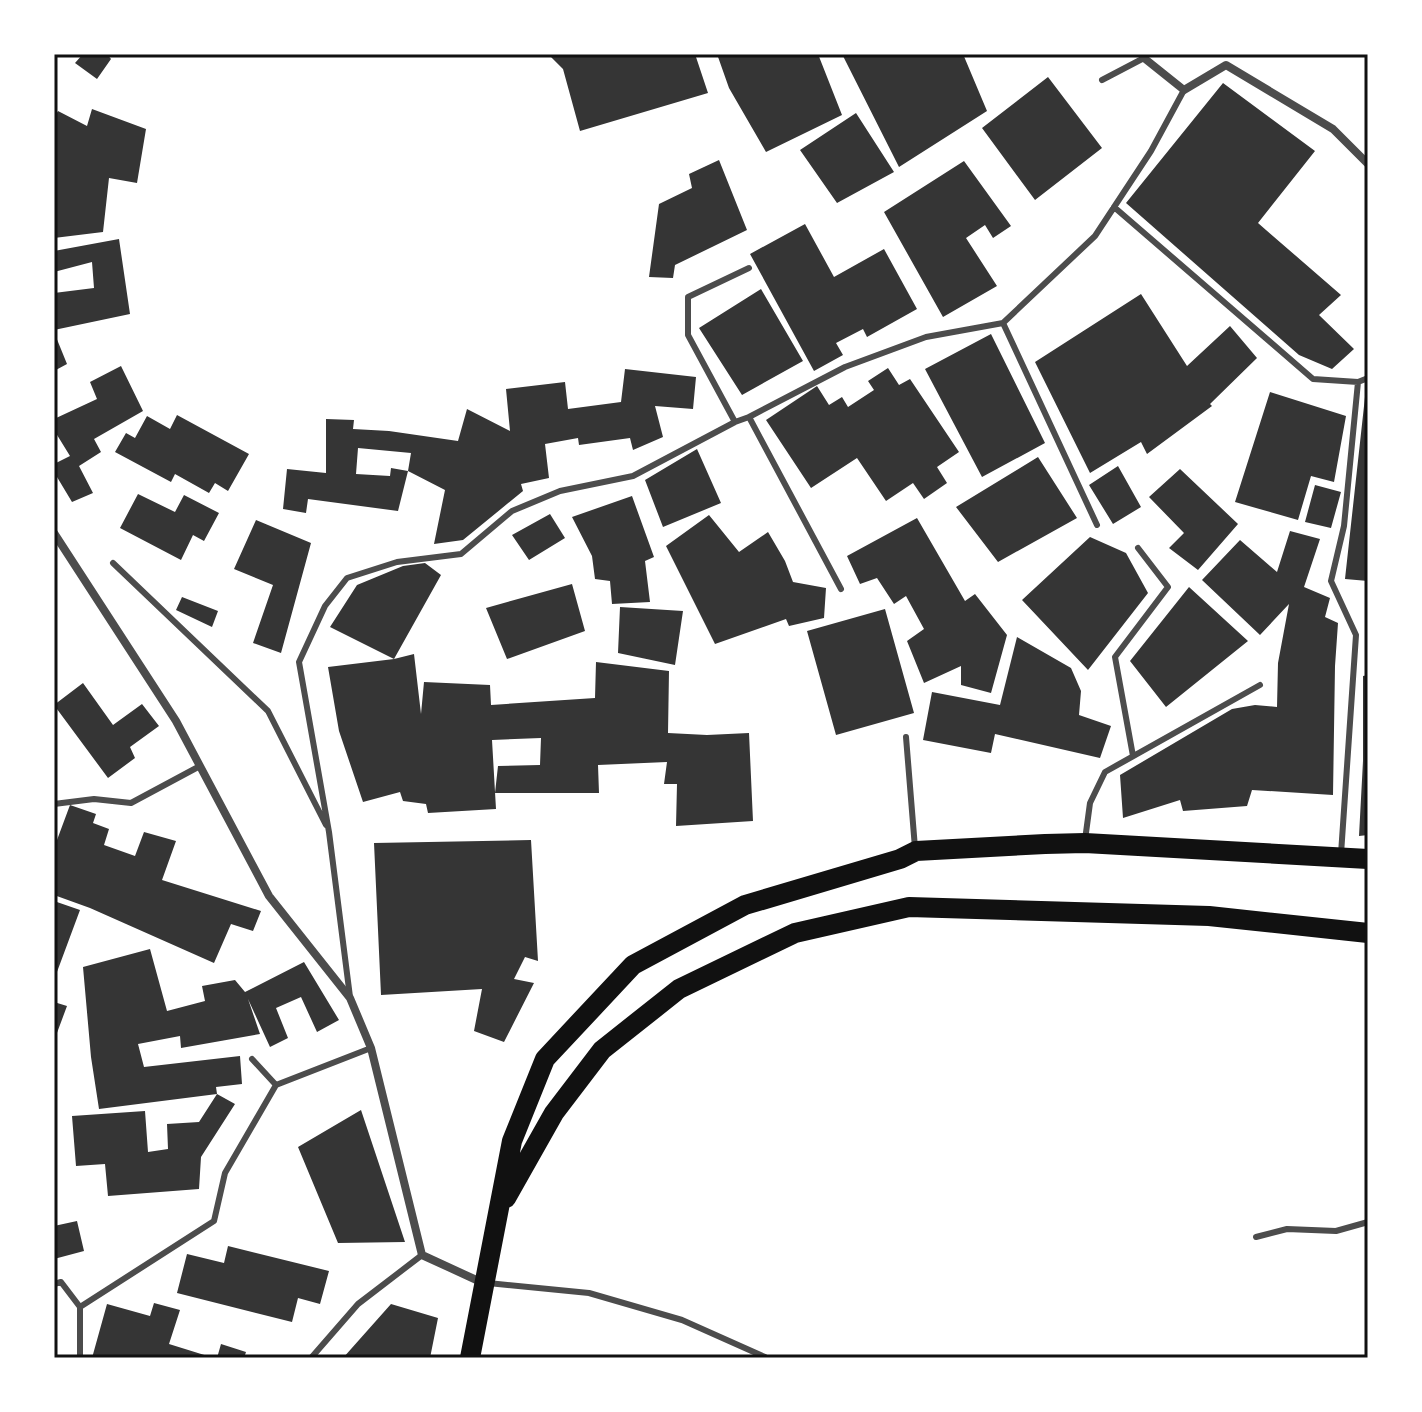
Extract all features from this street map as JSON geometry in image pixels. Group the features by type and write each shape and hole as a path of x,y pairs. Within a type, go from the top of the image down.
{"main road":[{"path":"470,1358 512,1141 545,1059 633,965 745,905 900,859 916,851 1085,843 1368,859"},
{"path":"496,1216 554,1113 602,1050 679,989 795,933 909,907 1209,916 1368,933"}],"street":[{"path":"1143,56 1184,90 1226,65 1333,129 1368,164"},
{"path":"54,533 176,721 269,896 350,998 371,1048 422,1255 483,1283"}],"lane":[{"path":"1102,80 1143,56"},
{"path":"350,998 329,832 299,662 325,606 347,578 397,562 461,554 512,511 560,491 633,476 845,367 926,337 1003,323 1095,236 1151,151 1184,90"},
{"path":"1114,207 1313,379 1358,382 1368,378"},
{"path":"735,422 688,335 688,297 749,268"},
{"path":"1003,323 1097,525"},
{"path":"1341,857 1356,635 1331,581 1344,526 1358,382"},
{"path":"749,417 841,589"},
{"path":"1133,756 1115,657 1168,587 1138,548"},
{"path":"113,563 268,711 329,832"},
{"path":"1085,843 1090,803 1105,772 1260,685"},
{"path":"906,737 916,851"},
{"path":"54,804 94,799 131,803 200,766"},
{"path":"80,1307 214,1221 225,1173 276,1085 371,1048"},
{"path":"252,1059 276,1085"},
{"path":"1256,1237 1287,1229 1336,1231 1368,1222"},
{"path":"311,1358 358,1304 422,1255"},
{"path":"54,1284 61,1282 80,1307 80,1358"},
{"path":"483,1283 589,1293 682,1320 765,1357"}],"building":[{"path":"83,54 107,54 111,59 97,79 75,63"},
{"path":"552,54 695,54 708,93 580,131 563,69 551,57"},
{"path":"717,54 818,54 842,115 766,152 729,88"},
{"path":"842,54 963,54 987,111 899,167"},
{"path":"1048,77 1102,148 1035,200 982,128"},
{"path":"1223,83 1315,151 1258,223 1341,295 1319,315 1354,349 1332,369 1299,355 1126,203"},
{"path":"92,109 146,129 137,183 109,178 103,232 54,238 54,118 58,111 87,126"},
{"path":"856,113 894,172 837,203 800,150"},
{"path":"719,160 747,230 675,265 673,278 649,277 659,204 692,188 689,174"},
{"path":"964,161 1011,226 993,238 985,225 966,238 997,286 943,317 884,212"},
{"path":"805,224 834,277 884,249 917,309 867,337 863,329 836,343 843,355 814,371 750,254"},
{"path":"119,239 130,314 54,330 54,293 94,288 92,262 54,272 54,251"},
{"path":"761,289 803,361 742,395 699,328"},
{"path":"1141,294 1187,366 1230,326 1257,358 1210,404 1212,406 1147,454 1141,442 1090,473 1035,362"},
{"path":"54,332 67,364 54,371"},
{"path":"991,334 1045,443 982,477 925,369"},
{"path":"121,366 143,411 94,439 101,452 79,466 93,493 72,502 54,472 54,464 70,456 54,430 54,419 97,399 90,382"},
{"path":"888,368 899,385 910,379 959,452 937,467 947,483 924,499 913,483 886,501 857,458 811,488 766,420 817,386 829,405 842,397 848,407 874,390 868,381"},
{"path":"625,369 696,377 693,409 655,406 663,437 633,450 630,438 579,445 578,438 545,444 549,478 521,484 523,491 463,540 434,544 445,490 408,471 398,511 308,499 306,513 283,509 287,469 326,473 326,419 354,420 353,429 458,441 467,409 510,431 506,389 565,382 568,409 621,402","holes":["358,448 411,453 408,471 391,468 390,476 356,474"]},
{"path":"1270,392 1346,416 1334,482 1311,476 1298,520 1235,502"},
{"path":"1365,397 1368,397 1368,581 1345,579"},
{"path":"177,415 249,454 228,491 215,483 209,493 175,474 171,482 115,452 126,433 135,438 147,416 170,429"},
{"path":"697,449 721,503 663,527 645,480"},
{"path":"1038,457 1077,518 998,562 956,507"},
{"path":"1118,466 1141,507 1113,524 1089,485"},
{"path":"1180,469 1238,524 1198,570 1169,548 1184,533 1149,497"},
{"path":"1315,485 1341,492 1331,528 1305,522"},
{"path":"138,494 175,512 184,495 219,513 204,541 193,535 181,560 120,528"},
{"path":"632,496 654,557 645,561 650,602 612,604 610,581 595,579 592,556 572,517"},
{"path":"550,514 565,538 529,560 512,535"},
{"path":"709,515 739,552 768,532 793,582 826,588 824,618 789,626 786,619 715,644 666,546"},
{"path":"917,518 965,601 975,594 1007,635 991,693 961,685 961,666 924,683 907,641 924,629 906,596 894,604 877,578 860,584 847,556"},
{"path":"256,520 311,543 281,653 253,643 273,585 234,569"},
{"path":"1290,531 1320,539 1304,587 1330,598 1325,617 1338,623 1333,795 1252,790 1247,806 1183,811 1180,800 1123,818 1120,775 1232,709 1255,705 1277,707 1278,663 1289,604 1260,635 1202,580 1240,540 1277,572"},
{"path":"1090,537 1126,553 1148,593 1088,670 1022,600"},
{"path":"425,563 441,575 394,659 330,627 357,585 403,566"},
{"path":"572,584 585,631 507,659 486,608"},
{"path":"1189,587 1248,641 1166,707 1130,661"},
{"path":"182,597 218,611 212,627 176,610"},
{"path":"620,607 683,611 675,665 618,653"},
{"path":"885,609 914,713 836,735 807,631"},
{"path":"1017,637 1071,668 1081,691 1079,715 1111,726 1100,758 995,734 991,753 923,740 932,692 1000,705"},
{"path":"414,654 421,714 424,682 490,685 491,705 595,698 596,662 669,671 668,733 749,733 753,821 676,826 677,784 664,784 667,762 598,765 599,793 495,793 496,809 428,813 426,804 403,801 400,792 363,802 339,731 328,667","holes":["541,738 540,765 498,766 495,793 492,740"]},
{"path":"1368,675 1368,835 1359,836 1363,676"},
{"path":"83,683 113,725 142,704 159,726 130,747 135,758 108,778 54,705"},
{"path":"70,805 96,814 93,823 109,829 104,845 135,856 144,832 176,841 162,880 261,911 253,931 231,924 214,963 54,895 54,839 57,840"},
{"path":"531,840 538,961 525,957 514,979 534,983 504,1042 474,1031 482,989 381,995 374,843"},
{"path":"54,901 80,910 54,980"},
{"path":"150,949 167,1011 205,1001 202,986 235,980 245,992 304,962 339,1020 317,1032 301,997 276,1008 288,1038 270,1047 248,999 260,1034 181,1048 180,1036 138,1044 144,1067 240,1056 242,1084 216,1087 217,1094 99,1109 83,967"},
{"path":"54,1002 67,1006 54,1041"},
{"path":"217,1094 235,1104 201,1157 199,1189 108,1196 105,1164 76,1166 72,1116 145,1111 148,1152 168,1149 167,1124 199,1122"},
{"path":"361,1110 405,1242 338,1243 298,1147"},
{"path":"77,1221 84,1251 54,1259 54,1226"},
{"path":"228,1246 329,1271 320,1304 298,1298 292,1322 177,1293 187,1254 224,1263"},
{"path":"154,1303 180,1310 169,1344 214,1358 92,1358 107,1304 150,1316"},
{"path":"391,1304 438,1318 430,1358 343,1358"},
{"path":"221,1344 246,1352 244,1358 217,1358"}]}
